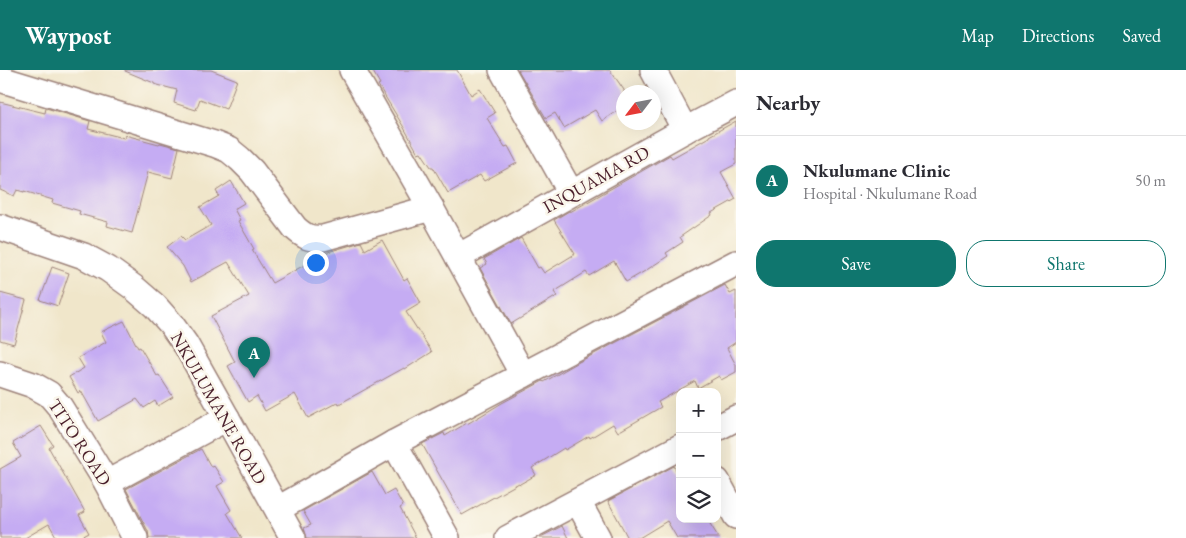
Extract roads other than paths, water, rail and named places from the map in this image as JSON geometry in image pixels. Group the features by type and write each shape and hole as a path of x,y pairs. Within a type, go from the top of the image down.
{"street":[{"path":"352,70 523,375"},
{"path":"502,70 571,193"},
{"path":"653,70 685,130"},
{"path":"0,79 229,150 240,158 252,171 295,228 303,236 312,239 323,238 431,208"},
{"name":"INQUAMA RD","path":"458,257 736,103"},
{"name":"NKULUMANE ROAD","path":"0,227 84,256 108,269 155,306 186,345 293,538"},
{"path":"278,510 394,443 736,263"},
{"name":"TITO ROAD","path":"0,374 33,385 49,394 64,413 107,483 135,538"},
{"path":"107,483 227,418"},
{"path":"721,426 736,418"},
{"path":"394,443 447,538"},
{"path":"508,538 676,449"},
{"path":"721,488 736,516"},
{"path":"578,502 598,538"}],"place":[{"name":"Nkulumane Clinic","path":"254,378"}]}
